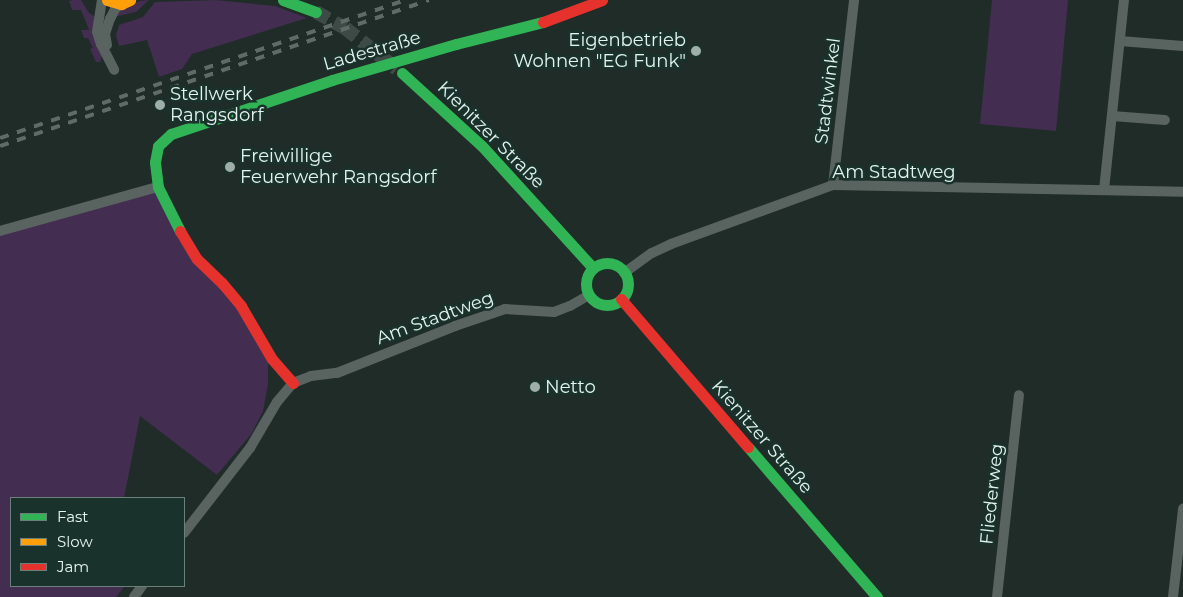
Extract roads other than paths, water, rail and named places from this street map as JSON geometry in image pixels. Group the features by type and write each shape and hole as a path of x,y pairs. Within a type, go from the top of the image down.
{"street":[{"path":"102,0 97,32 114,70"},
{"path":"107,0 126,2"},
{"path":"283,0 316,12"},
{"name":"Ladestraße","path":"158,187 155,162 158,146 170,134 332,80 456,44 531,27 602,0"},
{"name":"Stadtwinkel","path":"833,185 854,0"},
{"path":"1104,190 1124,0"},
{"path":"109,58 105,34 115,9 126,2"},
{"path":"1120,41 1183,46"},
{"name":"Kienitzer Straße","path":"402,73 482,146 593,268"},
{"path":"1112,116 1165,120"},
{"name":"Am Stadtweg","path":"624,273 652,253 671,244 833,185 1183,192"},
{"path":"0,231 158,187 197,259 222,283 241,306 272,359 293,383 278,402 250,448 185,532"},
{"path":"607,263 616,266 624,273 627,286 621,299 606,305 596,302 588,294 587,278 593,268 607,263"},
{"name":"Am Stadtweg","path":"293,383 311,376 338,373 499,310 513,308 554,312 570,306 588,294"},
{"name":"Kienitzer Straße","path":"621,299 877,597"},
{"name":"Fliederweg","path":"997,597 1020,395"},
{"path":"1174,597 1183,509"}],"tunnel":[{"path":"316,12 345,28 397,69"}],"railway":[{"path":"0,138 405,0"},
{"path":"0,146 429,0"}],"place":[{"name":"Eigenbetrieb Wohnen \"EG Funk\"","path":"696,51"},
{"name":"Stellwerk Rangsdorf","path":"160,105"},
{"name":"Freiwillige Feuerwehr Rangsdorf","path":"230,167"},
{"name":"Netto","path":"535,387"}]}
